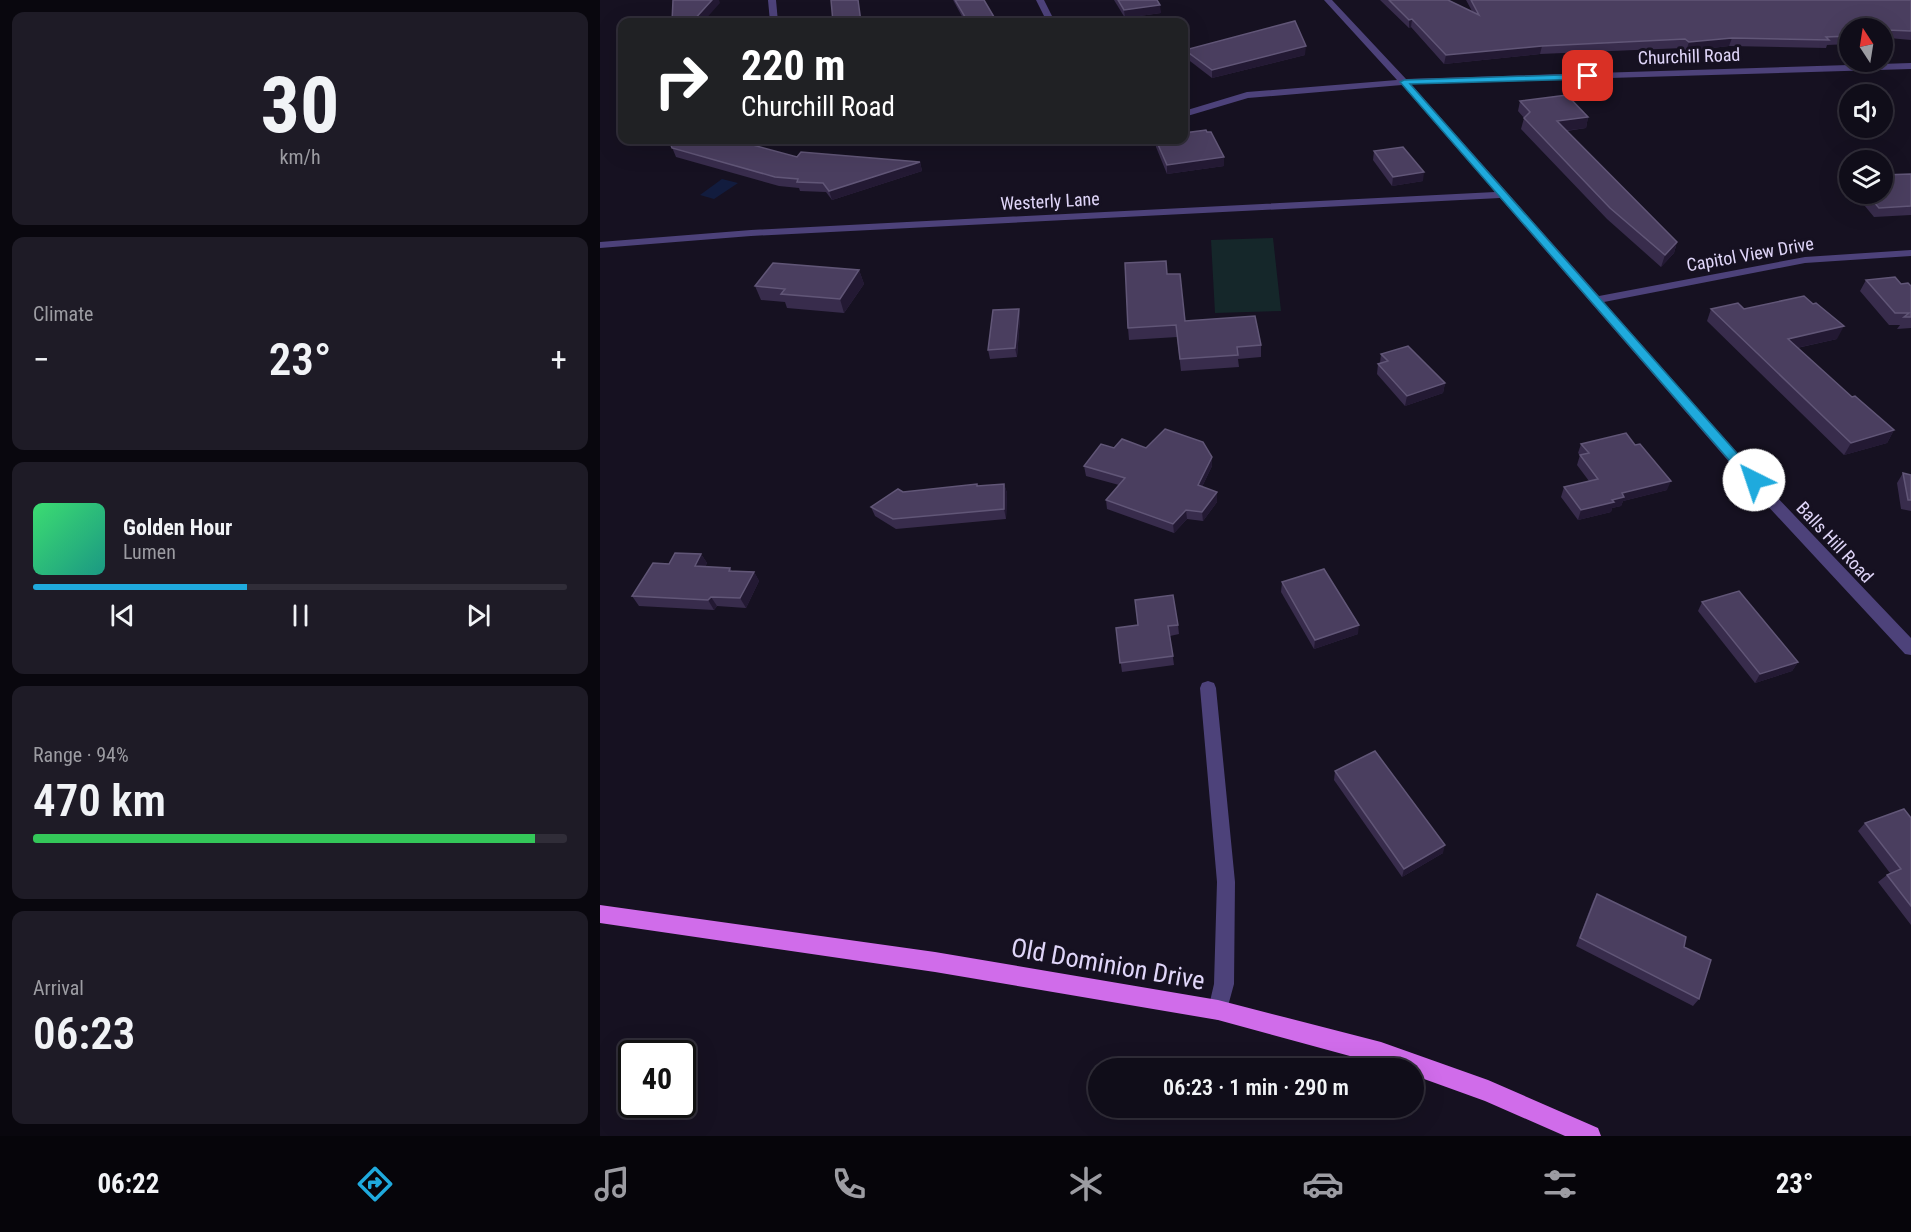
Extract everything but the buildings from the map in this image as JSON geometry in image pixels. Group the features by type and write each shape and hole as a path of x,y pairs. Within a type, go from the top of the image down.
{"main road":[{"name":"Old Dominion Drive","path":"600,914 935,962 1218,1010 1381,1053 1488,1092 1590,1136"}],"street":[{"path":"772,0 774,18"},
{"path":"1040,0 1049,18"},
{"name":"Balls Hill Road","path":"1328,0 1404,82 1769,498 1908,641"},
{"name":"Churchill Road","path":"1188,113 1247,95 1268,92 1404,82 1911,66"},
{"name":"Westerly Lane","path":"600,245 751,233 1503,195"},
{"name":"Capitol View Drive","path":"1597,300 1805,260 1911,253"},
{"path":"1208,688 1226,882 1224,984 1218,1010"}],"shaded area":[{"path":"1273,238 1281,311 1215,313 1211,240"}],"water":[{"path":"722,179 738,183 714,199 700,195"}],"route":[{"path":"1588,76 1404,82 1754,480"}]}
